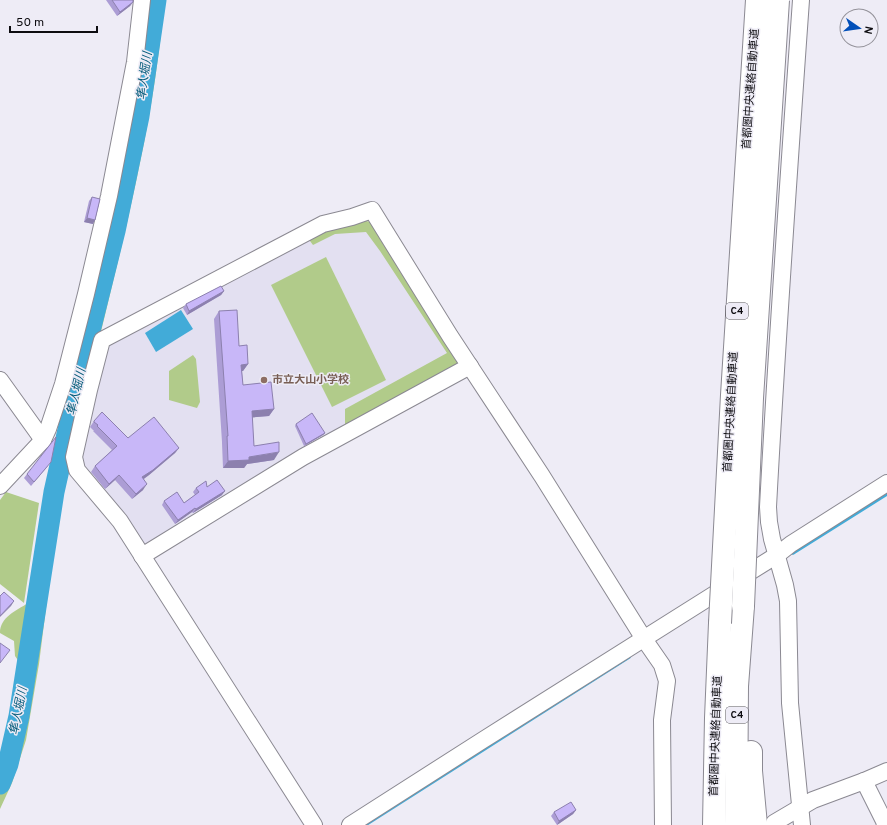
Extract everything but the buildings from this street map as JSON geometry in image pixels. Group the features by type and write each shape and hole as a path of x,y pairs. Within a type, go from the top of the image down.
{"highway":[{"name":"首都圏中央連絡自動車道","path":"714,825 720,623 732,396 757,0"},
{"name":"首都圏中央連絡自動車道","path":"736,825 737,686 747,606 752,398 778,0"},
{"path":"747,606 751,771 765,824"}],"street":[{"path":"0,486 42,440 48,430 66,384 109,196 135,62 142,0"},
{"path":"801,0 777,340 768,507 769,522 788,601 790,703 802,825"},
{"path":"314,825 120,521 77,470 74,457 102,340 323,224 352,217 372,210 470,366 662,665 667,681 662,720 663,825"},
{"path":"142,556 303,457 470,366"},
{"path":"0,380 42,440"},
{"path":"66,384 89,390"},
{"path":"350,825 887,484"},
{"path":"765,824 813,800 887,771"},
{"path":"864,781 885,825"}],"shaded area":[{"name":"市立大山小学校","path":"366,221 457,364 251,483 148,547 140,545 79,460 105,347 335,223"}],"green space":[{"path":"147,0 153,0 139,97 106,259 76,378 71,377"},
{"path":"157,0 165,0 155,79 145,140 89,381 81,380 112,259 140,120"},
{"path":"372,222 458,359 457,364 345,429 345,409 447,353 366,232 335,234 313,245 307,237 335,223"},
{"path":"326,257 386,380 332,407 271,285"},
{"path":"193,355 196,359 200,402 197,408 169,400 169,371"},
{"path":"78,392 82,393 84,398 67,472 52,560 39,664 26,740 12,783 0,809 0,793 12,766 22,722 32,666 56,504"},
{"path":"6,492 39,503 24,603 0,584 0,500"},
{"path":"28,603 32,607 24,669 15,656 14,641 0,633 1,627 6,619"}],"water":[{"path":"181,310 193,329 156,352 145,333"}],"waterway":[{"name":"隼人堀川","path":"0,784 8,764 19,716 54,492 91,327 115,231 139,116 156,0"},
{"path":"793,553 887,494"},
{"path":"365,825 629,657"}],"place":[{"name":"市立大山小学校","path":"264,380"}]}
